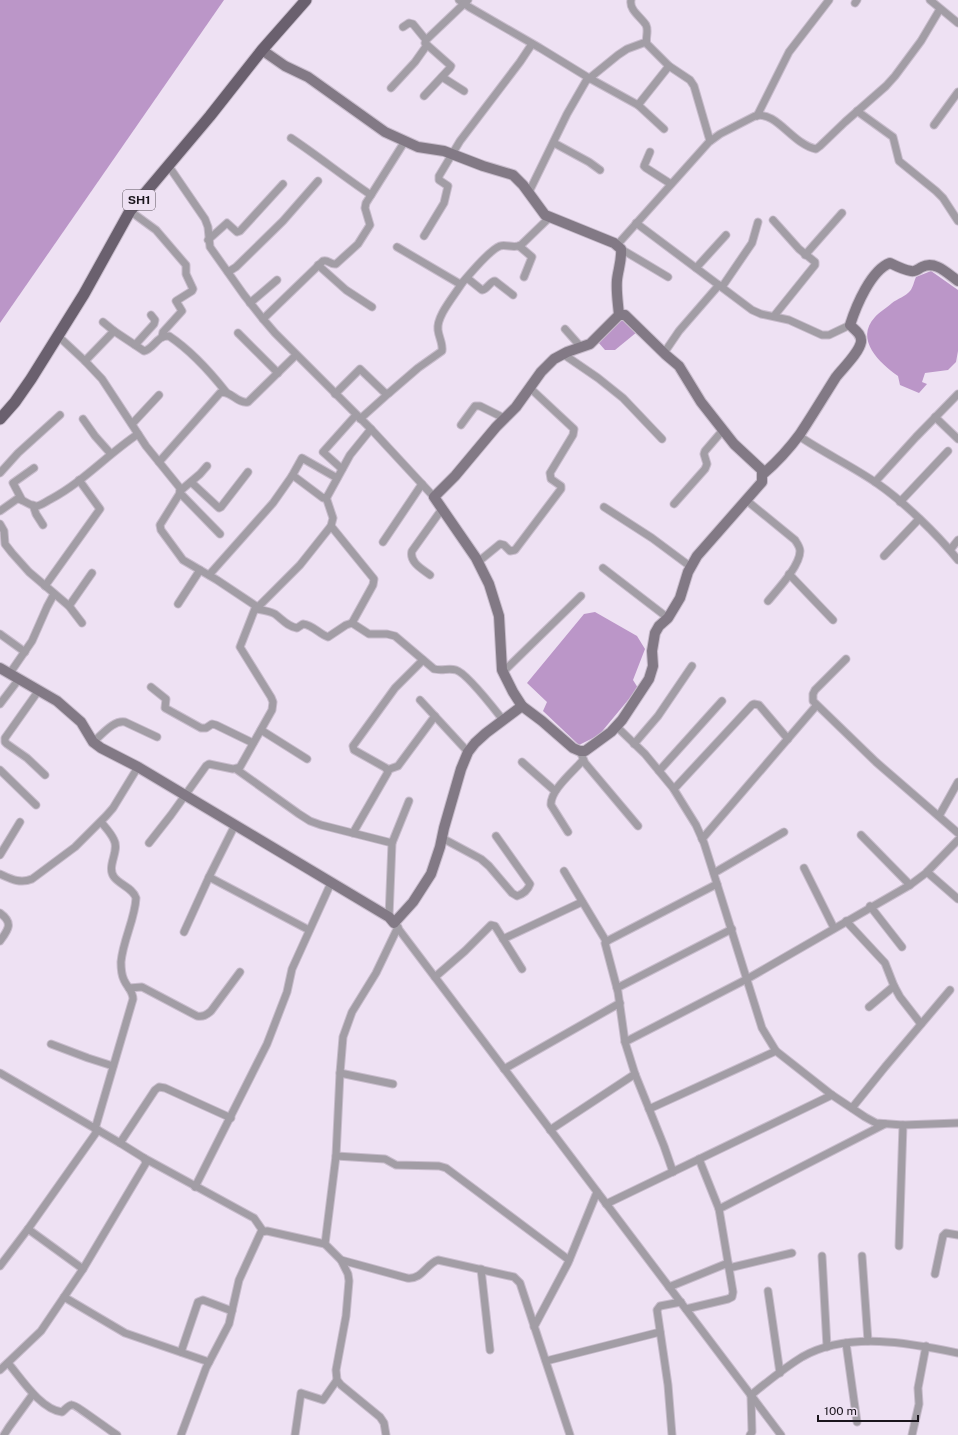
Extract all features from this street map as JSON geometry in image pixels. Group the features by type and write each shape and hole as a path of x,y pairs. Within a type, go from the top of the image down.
{"main road":[{"name":"SH1","path":"0,419 23,391 84,294 130,211 223,101 262,50 306,0"}],"street":[{"path":"632,0 630,3 632,8 646,26 646,42 649,47 669,66 690,80 694,86 710,141"},
{"path":"757,116 789,52 829,0"},
{"path":"930,0 958,23"},
{"path":"391,88 415,62 426,42 464,1 589,78 638,104 664,129"},
{"path":"619,247 636,223 710,141 720,134 757,116 765,115 770,117 796,139 816,149 886,86 904,66 940,9"},
{"path":"403,27 409,23 413,24 426,42 451,66 424,96"},
{"path":"528,192 554,143 567,114 582,87 589,78 627,49 646,42"},
{"path":"424,236 446,200 448,186 438,178 460,141 532,44"},
{"path":"262,50 285,66 308,77 385,132 418,147 435,149 453,154 483,166 513,175 545,215 619,247 668,277"},
{"path":"638,104 669,66"},
{"path":"442,77 464,91"},
{"path":"934,125 958,92"},
{"path":"857,111 893,137 899,161 943,198 958,221"},
{"path":"291,138 371,195"},
{"path":"263,319 318,265 325,260 331,264 336,264 361,241 370,225 365,206 405,141"},
{"path":"554,143 589,162 600,170"},
{"path":"650,152 644,166 671,184"},
{"path":"168,165 205,220 208,227 208,240 210,247 250,303 296,355 371,430 434,497 478,562 489,584 499,616 503,672 513,692 522,706 573,748 580,751 585,751 617,727 648,679 653,666 652,651 655,633 659,626 668,618 680,598 697,556 762,482 762,470 750,460 700,402 679,366 625,315 619,315 590,344 554,359 541,372 516,407 504,418 455,476 434,497"},
{"path":"228,272 236,267 283,221 318,181"},
{"path":"208,240 227,223 237,232 240,232 283,184"},
{"path":"130,211 156,230 186,265 186,274 193,289 176,301 182,311 162,332 162,337"},
{"path":"805,255 842,213"},
{"path":"519,246 550,217"},
{"path":"773,220 805,255 813,260 815,265 774,316"},
{"path":"664,353 679,331 720,286 752,243 758,222"},
{"path":"636,223 752,310 761,314 789,320 822,335 829,336 850,325 854,312 875,273 890,263 911,272 924,266 934,266 942,269 958,281"},
{"path":"696,268 726,235"},
{"path":"342,469 323,452 358,417 388,393 393,391 418,368 442,351 443,346 438,331 438,324 444,311 464,280 478,264 498,247 519,246 532,258 524,277"},
{"path":"397,247 458,284 464,280"},
{"path":"619,247 622,255 617,280 616,295 619,315"},
{"path":"318,265 346,290 372,307"},
{"path":"250,303 277,280"},
{"path":"464,280 482,290 484,290 492,281 495,281 513,295"},
{"path":"135,345 154,324 155,320 151,315"},
{"path":"104,322 114,331 146,351 162,337 167,336 172,338 192,355 226,392 243,403 248,402 296,355"},
{"path":"762,475 799,436 837,376 858,350 861,344 861,337 850,325"},
{"path":"565,328 581,347"},
{"path":"85,361 114,331"},
{"path":"238,332 278,373"},
{"path":"57,335 85,361 102,380 138,434 180,492 220,534"},
{"path":"563,354 618,394 662,439"},
{"path":"335,394 360,369 385,393 388,393"},
{"path":"478,562 500,544 504,545 510,551 515,550 562,489 561,486 551,479 550,473 573,435 574,429 530,388"},
{"path":"159,462 220,393 226,392"},
{"path":"875,482 958,394"},
{"path":"132,424 159,395"},
{"path":"461,425 475,406 480,406 504,418"},
{"path":"0,473 18,453 60,415"},
{"path":"935,417 958,439"},
{"path":"83,419 95,436 111,454"},
{"path":"236,769 241,765 261,730 272,710 273,702 240,647 256,609 300,566 332,526 333,518 326,497 350,454 371,430"},
{"path":"674,504 706,466 707,461 704,454 705,451 723,430"},
{"path":"0,510 17,499 38,506 63,493 138,434"},
{"path":"799,436 875,482 919,519 958,560"},
{"path":"900,502 948,451"},
{"path":"208,575 273,503 292,476 302,458 337,478"},
{"path":"207,466 180,492 160,525 160,528 183,560 254,604 256,609"},
{"path":"22,500 13,483 34,468"},
{"path":"191,482 219,508 234,492 248,472"},
{"path":"292,476 323,498 326,497"},
{"path":"45,586 100,510 79,480"},
{"path":"383,542 422,484"},
{"path":"746,500 795,540 799,546 799,557 789,574 768,601"},
{"path":"32,505 36,514 44,525"},
{"path":"604,507 652,538 691,568"},
{"path":"430,575 413,561 411,555 412,551 442,509"},
{"path":"884,556 919,519"},
{"path":"0,524 4,531 6,544 29,572 69,606 82,622"},
{"path":"256,609 269,611 276,614 290,627 297,628 303,624 308,624 328,637 346,625 352,623 373,585 374,579 332,526"},
{"path":"950,550 958,540"},
{"path":"603,568 668,618"},
{"path":"178,604 200,570"},
{"path":"69,606 92,574"},
{"path":"789,574 833,620"},
{"path":"0,704 54,594"},
{"path":"503,672 581,596"},
{"path":"352,623 368,634 387,634 395,636 434,669 452,669 460,671 488,700 503,720"},
{"path":"0,634 25,652"},
{"path":"846,659 813,694 813,701 816,706 876,762 958,833"},
{"path":"387,770 354,750 353,746 395,688 423,660"},
{"path":"634,744 658,716 692,666"},
{"path":"0,668 57,700 81,722 93,742 101,748 138,767 394,922 781,1435"},
{"path":"151,687 166,699 165,708 180,717 201,728 206,728 212,724 216,725 253,743"},
{"path":"39,690 4,738 7,744 27,758 45,775"},
{"path":"420,700 468,752"},
{"path":"659,770 722,701"},
{"path":"674,789 733,724 754,704 759,705 788,738"},
{"path":"394,922 413,902 431,874 461,770 468,752 486,732 522,706"},
{"path":"702,839 816,706"},
{"path":"387,770 398,766 435,716"},
{"path":"93,742 114,724 121,721 156,737"},
{"path":"617,727 659,770 689,812 702,839 714,873 762,1028 776,1051 832,1095 871,1121 902,1125 958,1123"},
{"path":"261,730 306,759"},
{"path":"580,751 583,760 594,775 638,826"},
{"path":"568,832 551,805 551,801 555,791 583,760"},
{"path":"522,762 555,791"},
{"path":"149,843 207,765 236,769 305,818 321,825 392,843"},
{"path":"0,874 18,882 25,882 32,879 79,844 113,808 138,767"},
{"path":"0,770 36,805"},
{"path":"353,833 387,774 387,770"},
{"path":"939,816 958,782"},
{"path":"951,794 958,798"},
{"path":"325,1244 336,1156 340,1073 344,1036 348,1020 376,973 394,922 392,843 409,801"},
{"path":"0,855 20,822"},
{"path":"0,1266 28,1229 96,1130 133,999 132,992 122,975 121,962 124,942 136,898 134,893 113,876 111,870 116,845 101,822"},
{"path":"184,932 234,825"},
{"path":"714,873 784,832"},
{"path":"861,834 910,885"},
{"path":"442,838 481,859 512,893 517,896 521,895 528,889 530,884 496,836"},
{"path":"625,1042 747,979 870,906 910,885 927,872 958,840"},
{"path":"804,868 834,928"},
{"path":"564,871 606,941 605,946 620,1003 625,1042 635,1074 673,1172"},
{"path":"927,872 958,899"},
{"path":"209,877 309,930"},
{"path":"195,1187 267,1044 287,992 292,969 331,883"},
{"path":"606,941 717,884"},
{"path":"503,939 582,902"},
{"path":"870,906 902,947"},
{"path":"0,914 8,921 9,926 7,932 0,941"},
{"path":"846,921 885,963 900,997 921,1024"},
{"path":"435,977 462,954 491,925 495,926 522,969"},
{"path":"617,988 732,930"},
{"path":"129,988 142,987 197,1016 202,1017 206,1016 211,1011 240,972"},
{"path":"869,1007 894,986"},
{"path":"852,1108 884,1067 950,990"},
{"path":"504,1069 620,1003"},
{"path":"51,1044 113,1066"},
{"path":"649,1109 776,1051"},
{"path":"0,1073 144,1158 254,1218 263,1231 325,1244 341,1260 348,1274 349,1281 346,1316 336,1370 337,1380 323,1400 301,1393 295,1435"},
{"path":"340,1073 393,1084"},
{"path":"550,1130 635,1074"},
{"path":"120,1143 155,1090 159,1087 231,1118"},
{"path":"606,1204 832,1095"},
{"path":"719,1210 885,1124"},
{"path":"899,1246 902,1125"},
{"path":"336,1156 384,1159 396,1165 439,1166 446,1168 569,1260"},
{"path":"0,1370 41,1331 83,1269 145,1166 146,1163 144,1158"},
{"path":"686,1309 728,1299 732,1297 733,1292 719,1210 699,1159"},
{"path":"534,1327 569,1260 597,1192"},
{"path":"28,1229 83,1269"},
{"path":"181,1435 209,1362 229,1324 239,1280 260,1234 263,1231"},
{"path":"935,1274 943,1236 946,1233 958,1235"},
{"path":"669,1287 729,1265 792,1253"},
{"path":"822,1256 827,1347"},
{"path":"862,1256 868,1341"},
{"path":"341,1260 410,1279 419,1276 438,1260 510,1275 517,1280 546,1361 570,1435"},
{"path":"482,1269 490,1350"},
{"path":"768,1291 780,1373"},
{"path":"64,1297 125,1333 209,1362"},
{"path":"181,1352 198,1302 203,1300 232,1310"},
{"path":"672,1435 669,1389 657,1310 658,1307 680,1302"},
{"path":"546,1361 660,1332"},
{"path":"751,1396 803,1356 827,1347 846,1343 883,1341 926,1346 958,1353"},
{"path":"846,1343 858,1422"},
{"path":"912,1435 919,1404 918,1388 926,1346"},
{"path":"8,1363 33,1394 58,1412 62,1412 73,1404 95,1421 117,1435"},
{"path":"337,1380 380,1417 384,1423 386,1435"},
{"path":"4,1435 33,1394"},
{"path":"750,1435 752,1432 751,1396"}],"shaded area":[{"path":"0,0 224,0 0,323"},
{"path":"931,271 958,290 958,351 956,362 948,370 925,373 922,382 927,384 919,393 900,385 898,376 877,358 868,342 867,334 869,326 877,315 908,293 912,288 916,277"},
{"path":"623,318 637,332 615,350 605,350 598,342"},
{"path":"595,612 637,636 645,649 633,680 638,688 599,735 579,745 543,711 547,702 527,683 584,614"}]}
